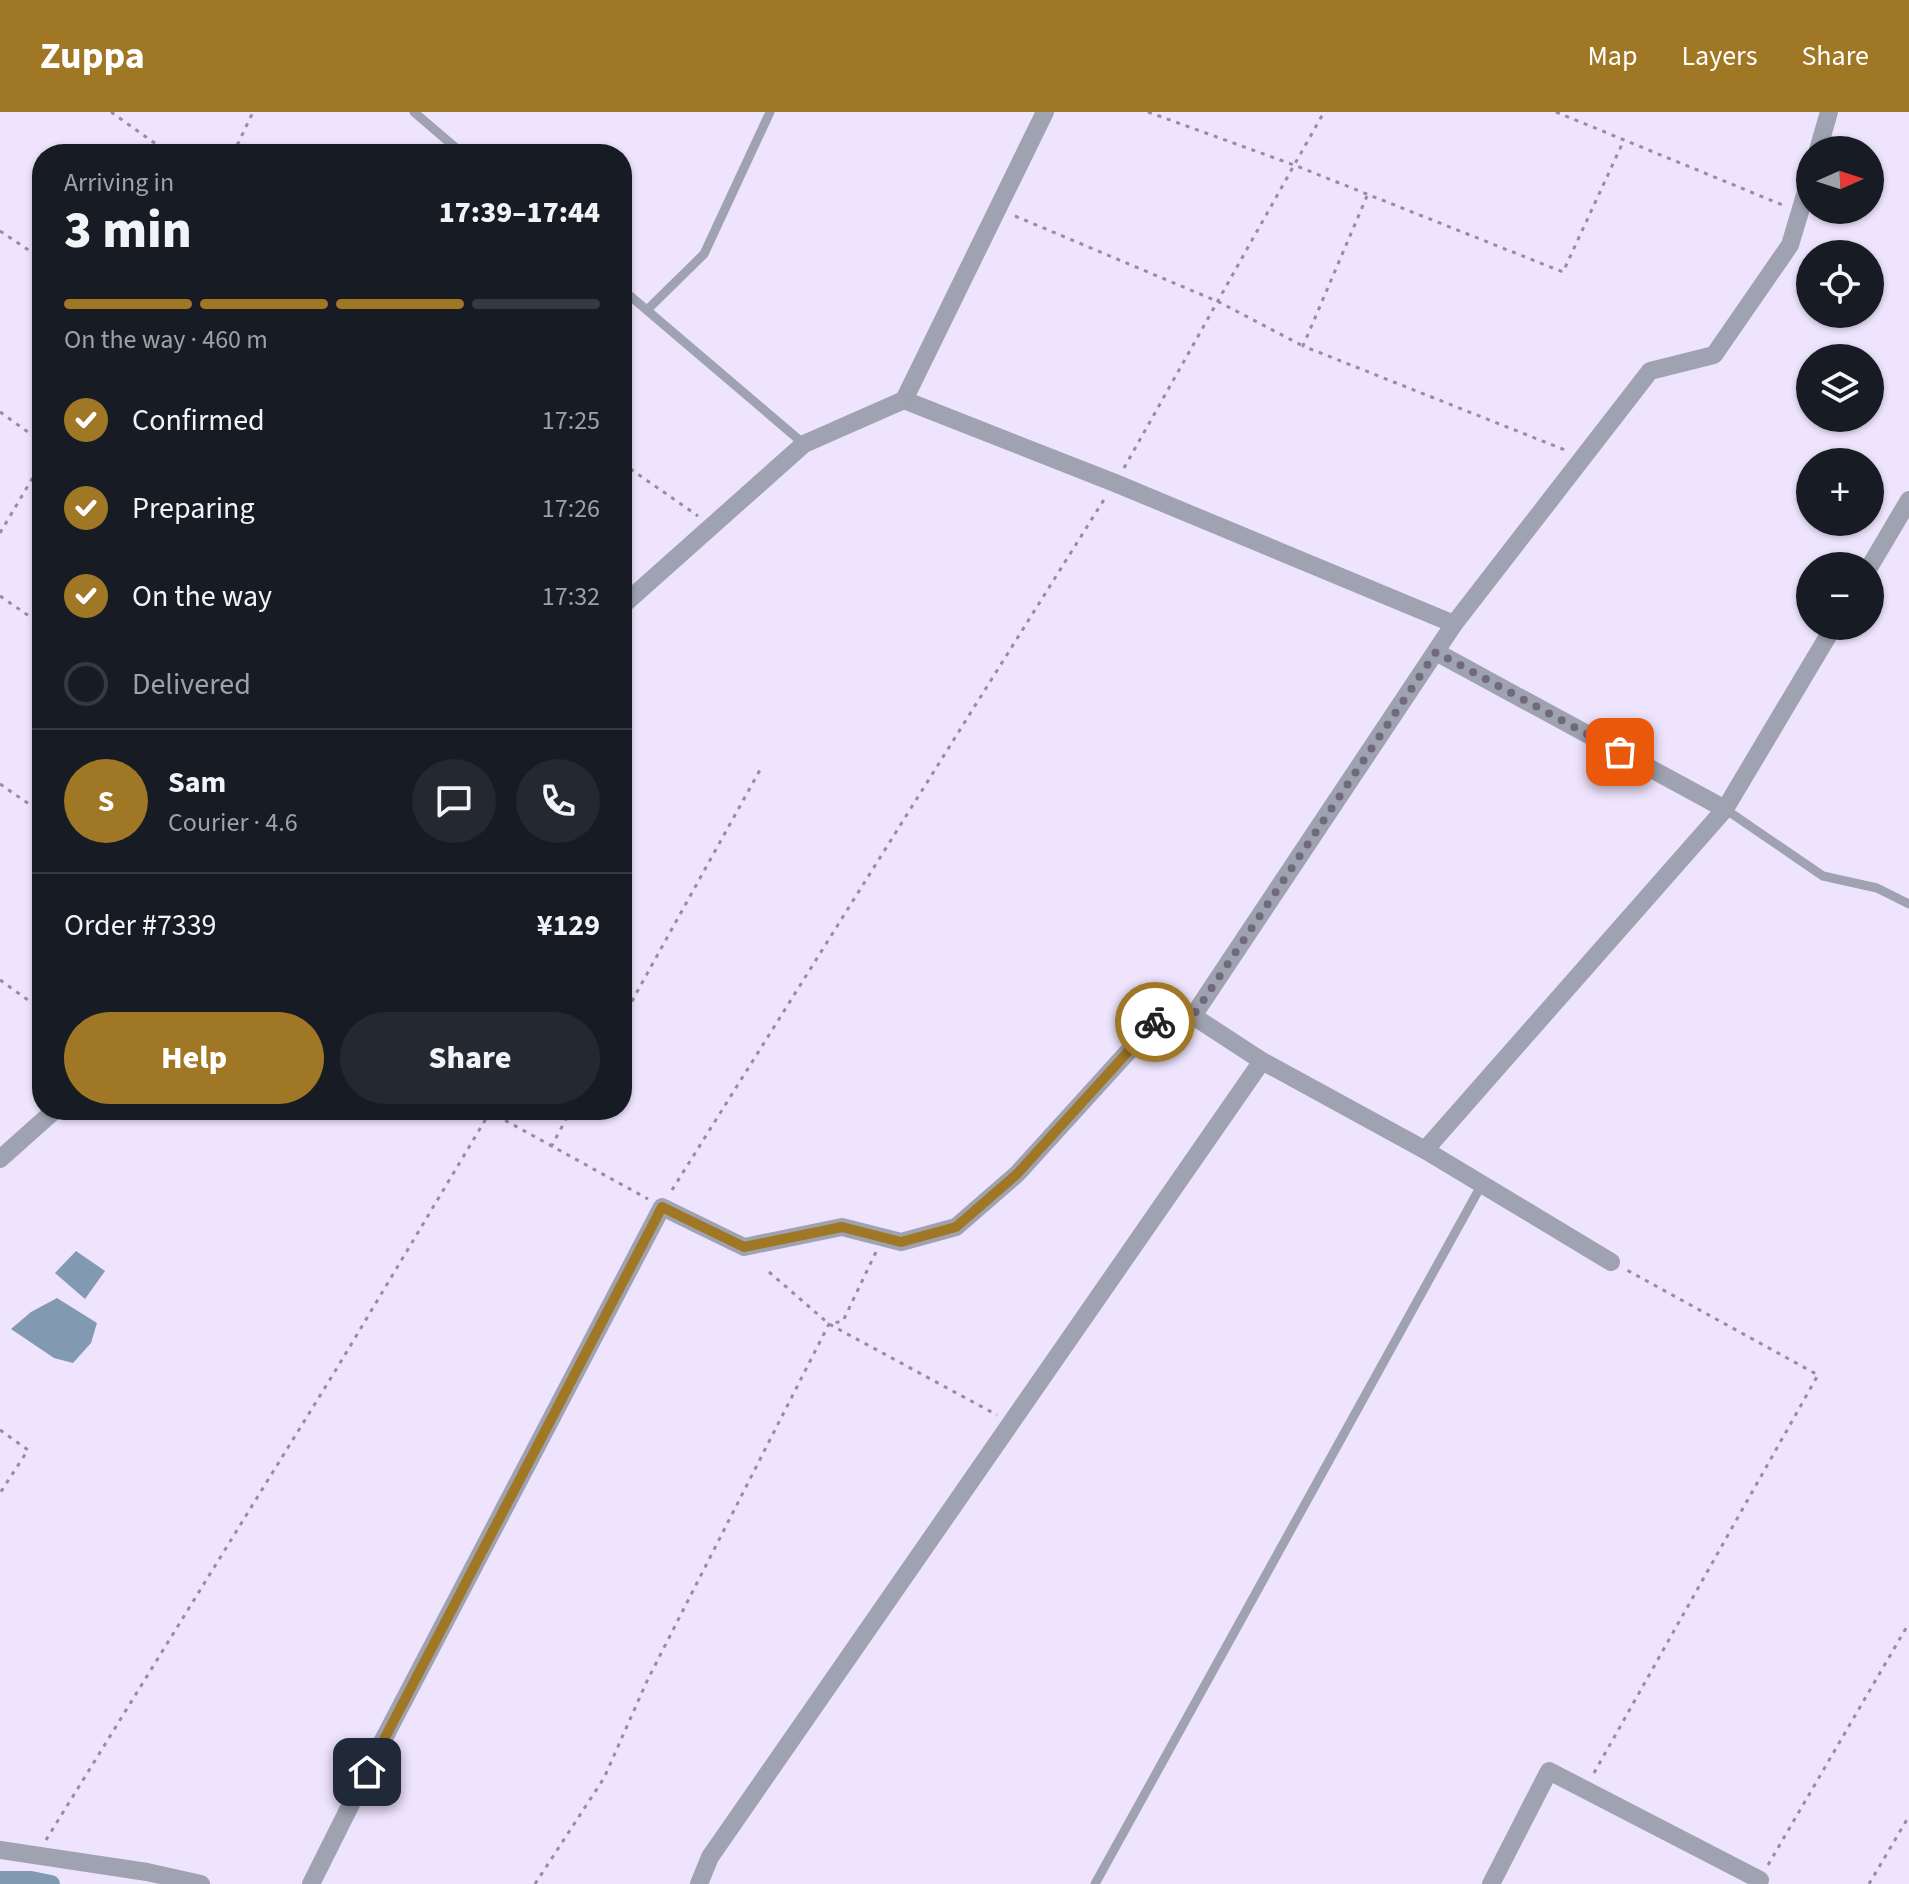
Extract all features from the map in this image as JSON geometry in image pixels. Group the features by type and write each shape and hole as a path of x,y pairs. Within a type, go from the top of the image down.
{"street":[{"path":"632,597 804,444 904,400 1045,112"},
{"path":"1822,136 1829,112"},
{"path":"1193,1016 1454,624 1650,371 1714,355 1790,245 1796,224"},
{"path":"904,400 1115,483 1454,624"},
{"path":"1878,552 1909,500"},
{"path":"1425,1150 1725,809 1826,640"},
{"path":"1436,652 1725,809"},
{"path":"311,1884 662,1207 744,1247 842,1227 901,1242 956,1227 1017,1174 1156,1021 1193,1016 1262,1061 1425,1150 1611,1262"},
{"path":"699,1884 710,1857 1262,1061"},
{"path":"0,1159 44,1120"},
{"path":"1491,1884 1549,1771 1759,1882"},
{"path":"0,1850 147,1872 201,1884"}],"lane":[{"path":"414,112 451,144"},
{"path":"647,310 704,254 770,112"},
{"path":"632,297 804,444"},
{"path":"1725,809 1823,876 1877,888 1909,904"},
{"path":"1095,1884 1482,1184"}],"path":[{"path":"111,112 156,144"},
{"path":"238,144 253,112"},
{"path":"1148,112 1294,165 1563,272 1624,140"},
{"path":"504,1120 662,1207 1115,483 1324,112"},
{"path":"1556,112 1796,210"},
{"path":"1303,346 1367,196"},
{"path":"999,209 1219,302 1303,346 1583,457"},
{"path":"0,231 32,252"},
{"path":"0,412 32,435"},
{"path":"632,470 713,525"},
{"path":"0,533 32,479"},
{"path":"0,596 32,618"},
{"path":"632,1001 760,770"},
{"path":"0,784 32,806"},
{"path":"0,980 32,1003"},
{"path":"37,1855 337,1368 485,1120"},
{"path":"551,1147 566,1120"},
{"path":"829,1324 843,1321 883,1238"},
{"path":"1585,1790 1818,1375 1611,1262"},
{"path":"769,1272 829,1324 1011,1423"},
{"path":"535,1884 604,1778 647,1681 829,1324"},
{"path":"0,1430 28,1450 0,1493"},
{"path":"1759,1882 1909,1623"},
{"path":"1869,1884 1909,1816"}],"water":[{"path":"76,1251 105,1271 85,1299 55,1273"},
{"path":"57,1298 97,1323 91,1343 73,1363 54,1358 11,1329 31,1312"}],"waterway":[{"path":"0,1880 31,1880 51,1884"}],"way so far":[{"path":"1155,1022 1193,1016 1436,652 1620,752"}],"route":[{"path":"367,1772 662,1207 744,1247 842,1227 901,1242 956,1227 1017,1174 1155,1022"}]}
